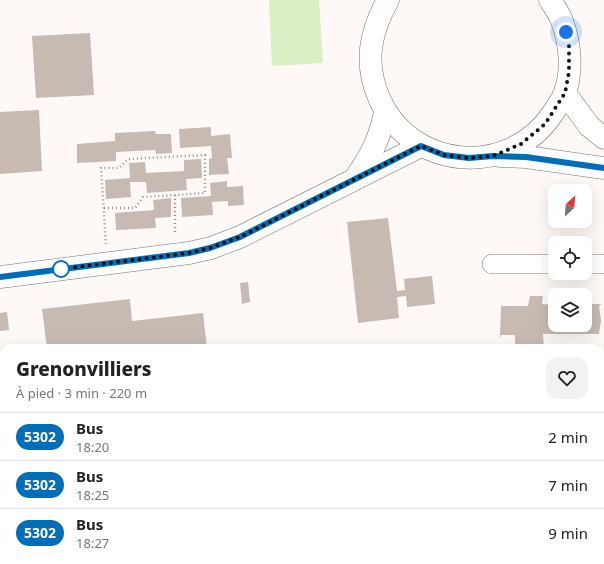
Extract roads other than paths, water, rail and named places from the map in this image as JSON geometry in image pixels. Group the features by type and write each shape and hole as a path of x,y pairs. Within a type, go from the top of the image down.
{"main road":[{"path":"388,0 378,18 370,50 372,82 385,112 401,131 421,146 444,155 463,158 493,156 526,157 600,170"},
{"path":"493,156 521,144 545,124 565,93 569,72 569,46 562,20 550,0"},
{"path":"565,93 589,126 604,138"},
{"path":"354,179 370,158 378,142 385,112"},
{"path":"0,277 210,248 240,237 421,146"}],"lane":[{"path":"492,264 548,264"},
{"path":"592,264 604,264"}]}
